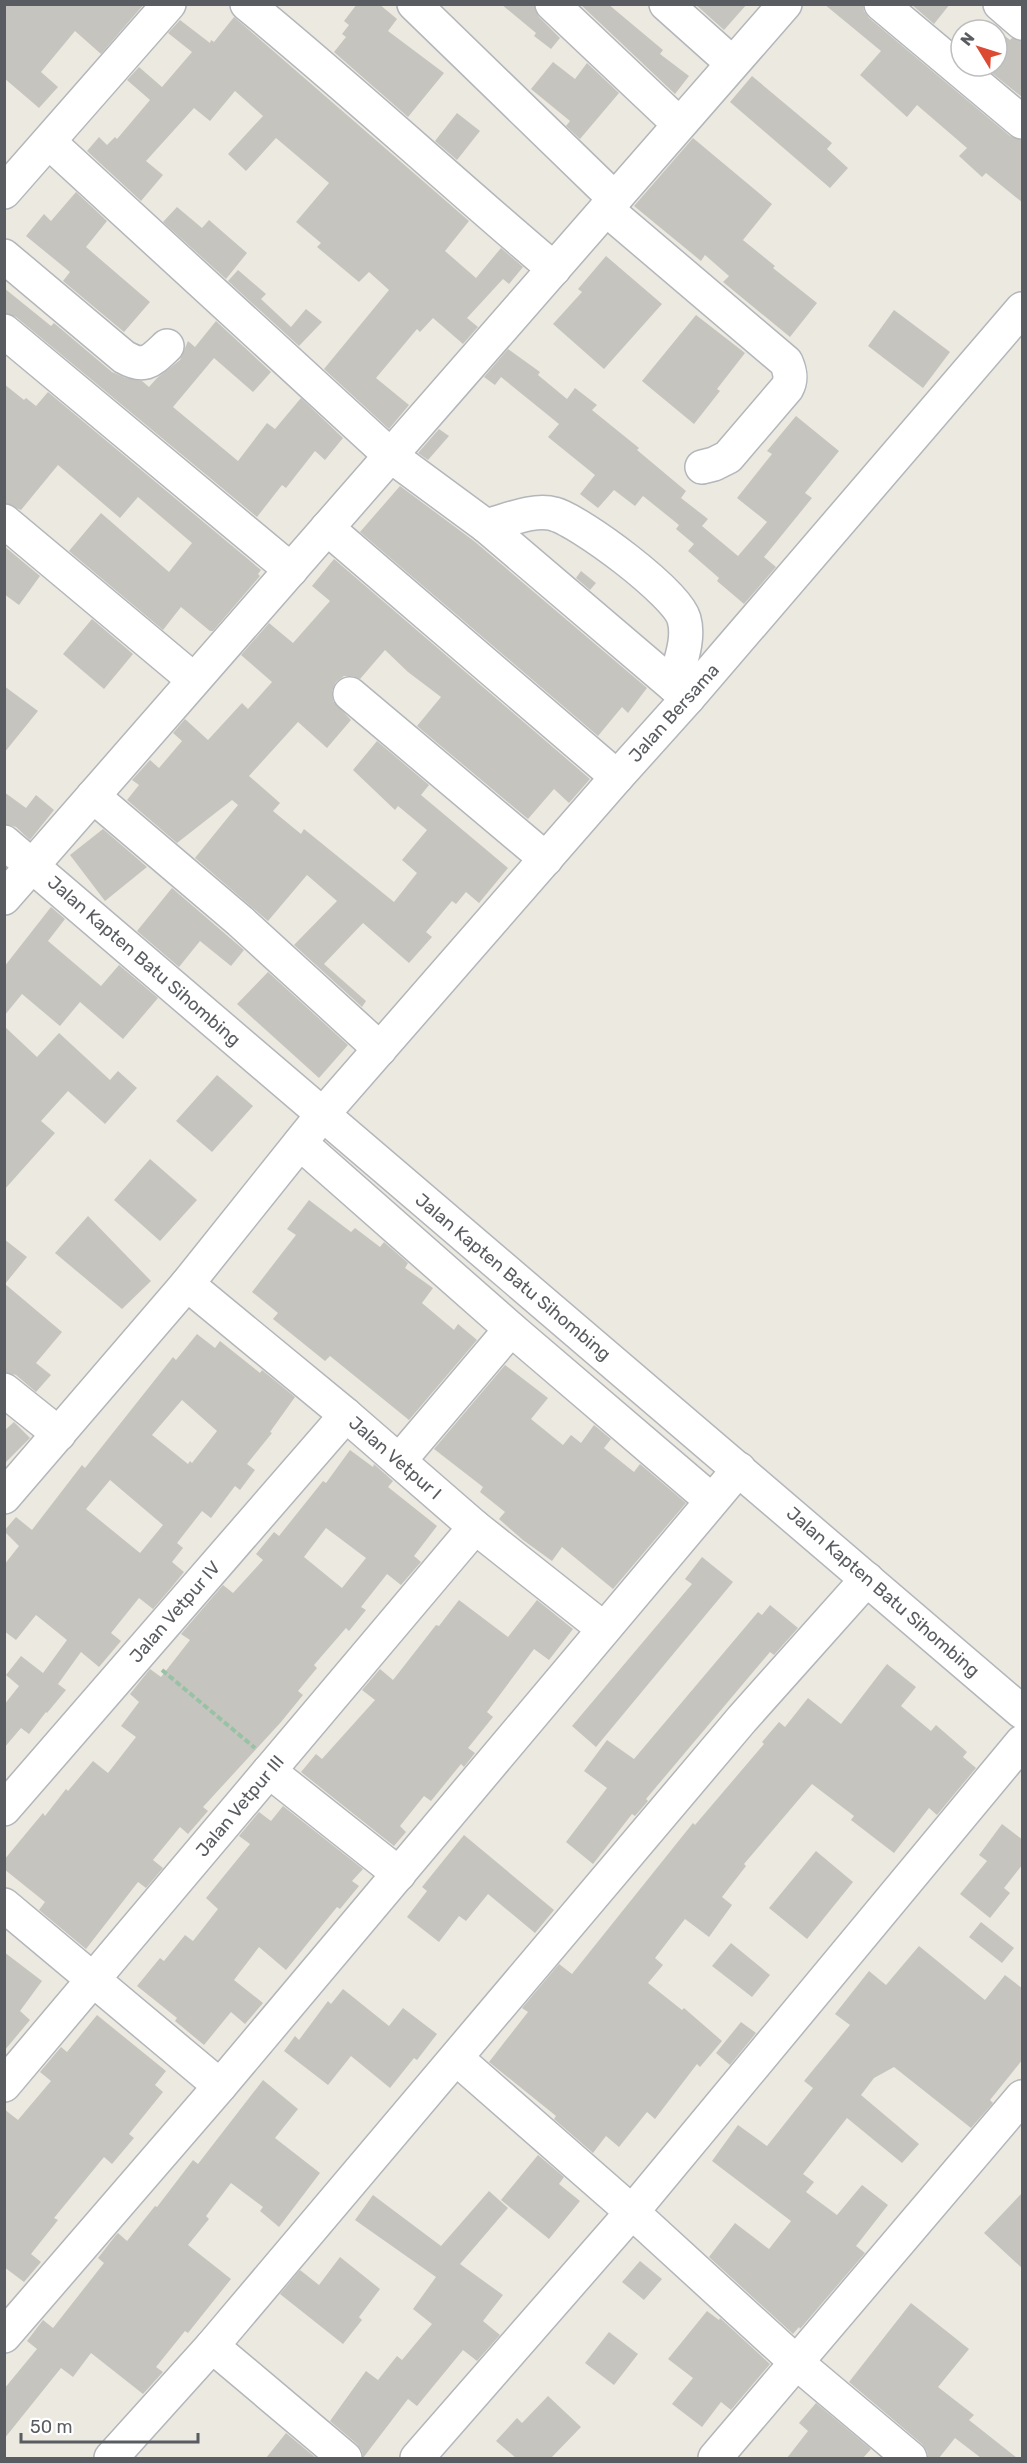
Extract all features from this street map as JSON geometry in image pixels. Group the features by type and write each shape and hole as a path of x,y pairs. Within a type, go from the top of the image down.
{"street":[{"path":"8,180 49,142 169,4"},
{"path":"247,4 329,72 454,185 554,269"},
{"path":"414,4 610,204 786,362 789,367 790,382 787,388 728,457 702,467"},
{"path":"552,4 679,124"},
{"path":"666,4 732,63"},
{"path":"4,898 785,4"},
{"path":"881,4 1023,122"},
{"path":"1000,4 1023,23"},
{"path":"49,142 391,456 486,526 681,692"},
{"path":"4,256 134,363 143,364 151,361 167,346"},
{"name":"Jalan Bersama","path":"4,1497 187,1284 323,1114 617,777 681,692 1023,309"},
{"path":"4,331 291,570"},
{"path":"486,526 531,514 551,513 570,520 648,579 674,603 683,616 686,632 681,692"},
{"path":"4,521 194,680"},
{"path":"327,528 617,777"},
{"path":"351,694 546,859"},
{"path":"93,796 240,921 380,1048"},
{"name":"Jalan Kapten Batu Sihombing","path":"4,842 1023,1712"},
{"path":"300,1143 511,1329 711,1500"},
{"name":"Jalan Vetpur I","path":"187,1284 346,1415 475,1527 604,1629"},
{"path":"399,1461 511,1329"},
{"path":"4,1390 58,1434"},
{"name":"Jalan Vetpur IV","path":"4,1809 346,1415"},
{"path":"4,2336 220,2086 739,1469"},
{"name":"Jalan Vetpur III","path":"4,2085 475,1527"},
{"path":"111,2458 212,2346 741,1719 867,1579"},
{"path":"417,2458 633,2212 1023,1742"},
{"path":"272,1768 399,1874"},
{"path":"4,1905 220,2086"},
{"path":"456,2058 633,2212 796,2363 910,2458"},
{"path":"715,2458 1023,2097"},
{"path":"212,2346 345,2458"}],"path":[{"path":"141,1652 272,1768"}],"building":[{"path":"4,4 144,4 101,54 75,31 41,72 58,87 39,108 4,78"},
{"path":"357,4 379,4 397,19 388,31 444,73 408,117 334,52 346,37 342,34 349,25 344,21"},
{"path":"501,4 534,4 539,17 560,38 551,49 534,36 536,33"},
{"path":"580,4 608,4 663,50 660,54 689,76 675,94"},
{"path":"695,4 747,4 724,30"},
{"path":"824,4 863,4 864,11 869,18 1010,136 1023,140 1023,203 986,173 982,177 959,156 967,148 917,105 907,117 860,75 881,51"},
{"path":"911,4 950,4 934,24"},
{"path":"234,17 469,221 445,251 476,278 501,248 523,267 509,284 503,279 467,318 478,327 463,344 433,318 420,332 417,329 376,378 409,405 389,429 324,369 389,290 369,272 359,282 317,247 321,243 296,222 329,183 276,138 246,171 228,154 263,116 235,91 210,121 194,108 146,161 163,175 141,201 87,151 99,137 107,145 115,137 117,139 150,100 127,80 139,67 162,87 192,52 168,33 180,20 210,43 211,40 214,42"},
{"path":"1012,38 1023,41 1023,98 998,78 1009,78 1009,39"},
{"path":"553,62 575,79 587,63 619,93 580,139 566,126 570,121 531,89"},
{"path":"752,76 832,143 827,149 848,168 830,188 730,102"},
{"path":"457,113 480,131 457,160 435,141"},
{"path":"693,138 772,204 743,240 775,266 773,268 817,303 790,337 723,282 729,276 705,255 701,261 634,206"},
{"path":"76,192 107,221 86,247 150,302 124,332 63,281 70,272 26,236 44,214 51,221"},
{"path":"177,207 202,228 209,220 247,253 226,279 163,222"},
{"path":"606,256 662,304 604,369 553,324 582,292 578,289"},
{"path":"238,270 266,294 261,299 291,327 306,309 322,322 299,346 228,281"},
{"path":"4,288 51,326 54,323 112,372 142,381 149,387 180,360 188,341 195,347 216,321 271,372 253,392 214,358 173,407 238,461 267,423 275,429 301,398 343,438 325,460 315,451 286,488 282,485 257,517 16,317 4,313"},
{"path":"894,310 950,352 923,388 868,346"},
{"path":"696,315 745,353 717,389 720,391 694,424 642,381"},
{"path":"508,349 540,372 538,375 567,399 575,388 597,405 592,410 639,448 637,450 686,491 681,498 708,519 702,526 738,556 767,522 737,498 772,454 767,451 796,416 839,451 805,493 812,498 764,557 776,567 744,604 717,581 719,578 688,551 694,544 676,529 679,525 643,496 635,506 614,490 598,508 580,494 595,475 548,437 559,424 501,377 495,385 484,377"},
{"path":"4,384 24,400 26,398 36,406 48,392 261,570 258,574 260,576 213,631 181,607 163,630 69,551 101,513 169,572 192,543 138,497 120,518 58,465 21,510 4,503"},
{"path":"439,429 449,436 428,460 418,453"},
{"path":"400,486 474,541 647,688 628,713 622,707 598,736 360,532"},
{"path":"4,546 40,576 19,605 4,594"},
{"path":"334,559 590,779 569,803 554,789 528,819 417,726 441,697 408,672 385,650 360,679 344,676 336,682 332,691 333,701 351,720 327,748 298,722 249,776 280,803 273,811 301,834 304,829 394,902 417,873 402,860 427,830 398,806 395,810 353,770 377,741 429,785 421,795 508,868 479,903 466,892 456,904 452,901 426,932 432,937 409,963 363,923 324,964 366,1001 362,1007 294,945 337,901 307,875 268,921 195,858 238,805 232,800 177,843 127,800 139,785 132,780 150,760 159,768 182,741 173,733 185,719 208,740 242,703 248,709 272,682 241,655 269,623 293,643 330,601 312,586"},
{"path":"581,571 596,583 590,590 576,578"},
{"path":"92,619 133,654 104,689 63,654"},
{"path":"4,686 38,711 4,753"},
{"path":"4,792 26,808 36,795 54,810 30,840 16,827 4,824"},
{"path":"103,829 147,867 105,901 70,855"},
{"path":"172,888 244,950 231,966 200,941 179,967 137,931"},
{"path":"51,907 65,919 48,941 101,986 119,965 158,998 123,1039 80,1002 60,1026 22,994 4,1016 4,967"},
{"path":"268,972 348,1045 319,1078 237,1004"},
{"path":"4,1026 37,1057 59,1033 110,1080 118,1071 137,1088 105,1124 68,1091 41,1121 55,1133 4,1190"},
{"path":"217,1075 253,1106 212,1152 176,1121"},
{"path":"150,1159 197,1200 160,1241 114,1200"},
{"path":"309,1200 351,1232 355,1228 380,1247 384,1242 408,1263 405,1268 433,1288 422,1303 454,1330 458,1324 477,1340 409,1420 330,1356 325,1361 273,1319 278,1313 252,1292 296,1235 287,1229"},
{"path":"88,1216 151,1281 122,1309 55,1253"},
{"path":"4,1239 27,1257 5,1284 62,1332 36,1363 51,1375 36,1392 16,1375 4,1372"},
{"path":"197,1334 215,1348 220,1341 260,1373 262,1370 295,1397 270,1432 272,1433 247,1464 255,1470 240,1490 235,1486 211,1518 202,1511 177,1543 183,1548 172,1562 184,1572 171,1588 153,1609 139,1598 111,1633 121,1641 99,1667 81,1652 58,1684 66,1690 29,1734 21,1728 4,1748 4,1705 19,1686 6,1675 21,1656 43,1673 67,1640 36,1615 16,1640 4,1631 4,1565 19,1546 4,1531 16,1517 32,1530 82,1465 85,1468 173,1357 176,1360","holes":["182,1400 217,1431 192,1463 190,1461 188,1464 152,1435","110,1480 163,1525 140,1553 86,1509"]},
{"path":"505,1365 548,1398 531,1419 563,1445 571,1435 581,1443 594,1425 611,1439 604,1448 634,1472 640,1464 686,1503 613,1589 562,1547 552,1561 523,1540 499,1519 505,1512 480,1492 483,1487 434,1449"},
{"path":"14,1422 30,1438 4,1464 4,1431"},
{"path":"350,1450 373,1467 374,1464 393,1481 388,1487 437,1526 414,1556 421,1562 401,1585 387,1574 361,1607 366,1610 349,1631 346,1628 314,1665 317,1668 298,1691 303,1695 203,1807 208,1811 188,1834 180,1827 153,1860 163,1868 146,1888 138,1882 86,1949 39,1910 45,1902 4,1869 4,1860 43,1813 45,1816 66,1789 68,1791 93,1761 108,1773 136,1737 121,1726 139,1702 130,1694 150,1669 161,1677 190,1640 181,1634 223,1585 233,1593 263,1560 256,1554 274,1532 279,1536 323,1481 326,1483","holes":["326,1528 366,1558 342,1588 304,1557"]},
{"path":"702,1557 733,1582 596,1747 572,1726 692,1584 685,1579"},
{"path":"459,1600 508,1637 537,1600 573,1629 549,1660 534,1649 487,1712 493,1717 468,1748 475,1753 464,1767 461,1764 431,1801 424,1796 400,1826 406,1832 394,1846 301,1772 316,1754 322,1759 375,1700 362,1690 380,1669 393,1680 436,1625 439,1626"},
{"path":"770,1605 798,1628 774,1655 770,1652 646,1799 648,1801 635,1816 632,1814 593,1864 566,1842 607,1788 584,1771 607,1740 634,1759 758,1612 762,1615"},
{"path":"887,1664 916,1687 901,1706 931,1731 936,1725 967,1752 963,1757 976,1768 937,1815 929,1808 894,1853 851,1820 854,1816 812,1784 744,1864 746,1866 722,1897 732,1905 709,1937 685,1919 655,1958 663,1965 648,1983 682,2010 684,2008 722,2041 700,2067 697,2064 655,2119 647,2112 619,2147 606,2136 593,2153 554,2119 556,2116 489,2062 528,2012 522,2008 559,1964 572,1974 693,1823 695,1825 764,1744 762,1742 779,1722 785,1727 808,1698 841,1724"},
{"path":"283,1806 363,1869 352,1881 359,1886 340,1909 337,1907 286,1970 259,1947 234,1980 263,2003 245,2024 231,2012 204,2045 175,2021 177,2018 137,1986 160,1958 164,1961 185,1935 193,1941 218,1909 206,1898 250,1844 239,1836 259,1812 271,1821"},
{"path":"1002,1824 1023,1840 1023,1864 1004,1888 1010,1893 990,1918 960,1894 987,1861 979,1855"},
{"path":"464,1835 554,1910 535,1933 488,1894 466,1921 459,1916 439,1942 407,1917 427,1891 422,1887"},
{"path":"816,1851 853,1882 807,1939 769,1908"},
{"path":"981,1922 1014,1948 1002,1963 969,1937"},
{"path":"731,1943 770,1975 752,1997 712,1966"},
{"path":"919,1946 985,2000 1005,1975 1023,1989 1023,2059 990,2100 993,2103 971,2128 894,2067 874,2078 861,2095 919,2144 902,2163 847,2118 803,2174 814,2182 806,2192 837,2215 862,2185 888,2205 856,2246 865,2253 800,2329 799,2327 793,2334 709,2257 735,2223 769,2249 791,2221 712,2161 738,2125 767,2146 813,2088 804,2081 850,2025 835,2014 869,1971 886,1985"},
{"path":"4,1952 42,1981 20,2011 30,2020 4,2051"},
{"path":"343,1989 389,2026 403,2008 437,2034 417,2060 414,2058 390,2088 351,2056 328,2085 284,2051 295,2036 299,2040 328,2001 331,2004"},
{"path":"97,2015 166,2071 155,2085 163,2092 129,2134 134,2138 112,2164 104,2157 54,2218 58,2220 31,2254 41,2262 24,2282 4,2267 4,2109 18,2120 51,2081 40,2072 61,2047 67,2052"},
{"path":"741,2022 756,2033 730,2065 716,2053"},
{"path":"263,2080 298,2109 275,2138 320,2173 279,2227 260,2211 263,2207 231,2183 206,2216 209,2219 188,2245 231,2279 188,2333 185,2331 156,2367 163,2372 143,2394 91,2353 73,2377 61,2368 4,2439 4,2389 37,2349 27,2341 43,2320 53,2328 104,2263 98,2258 116,2235 118,2233 127,2241 193,2160 198,2164"},
{"path":"538,2155 564,2177 559,2184 580,2201 549,2239 501,2200"},
{"path":"489,2191 508,2208 460,2264 503,2295 483,2321 500,2335 477,2361 463,2350 417,2406 408,2399 363,2458 362,2451 357,2444 330,2421 366,2371 378,2380 397,2356 402,2360 432,2324 413,2309 436,2277 355,2220 373,2195 441,2246"},
{"path":"1023,2192 1023,2269 984,2233"},
{"path":"340,2257 380,2289 359,2317 362,2320 343,2344 280,2294 300,2270 319,2285"},
{"path":"640,2261 662,2279 644,2300 622,2282"},
{"path":"911,2303 969,2349 938,2387 974,2415 969,2420 1017,2458 981,2458 955,2438 939,2458 928,2458 927,2451 922,2444 849,2382"},
{"path":"707,2311 719,2320 720,2318 770,2364 731,2410 721,2402 702,2427 672,2404 693,2378 668,2359"},
{"path":"609,2332 638,2354 614,2385 585,2363"},
{"path":"548,2396 581,2427 551,2458 516,2458 496,2441 517,2418 522,2423"},
{"path":"816,2403 871,2449 863,2458 787,2458 808,2431 799,2423"},
{"path":"286,2433 316,2458 266,2458"}]}
